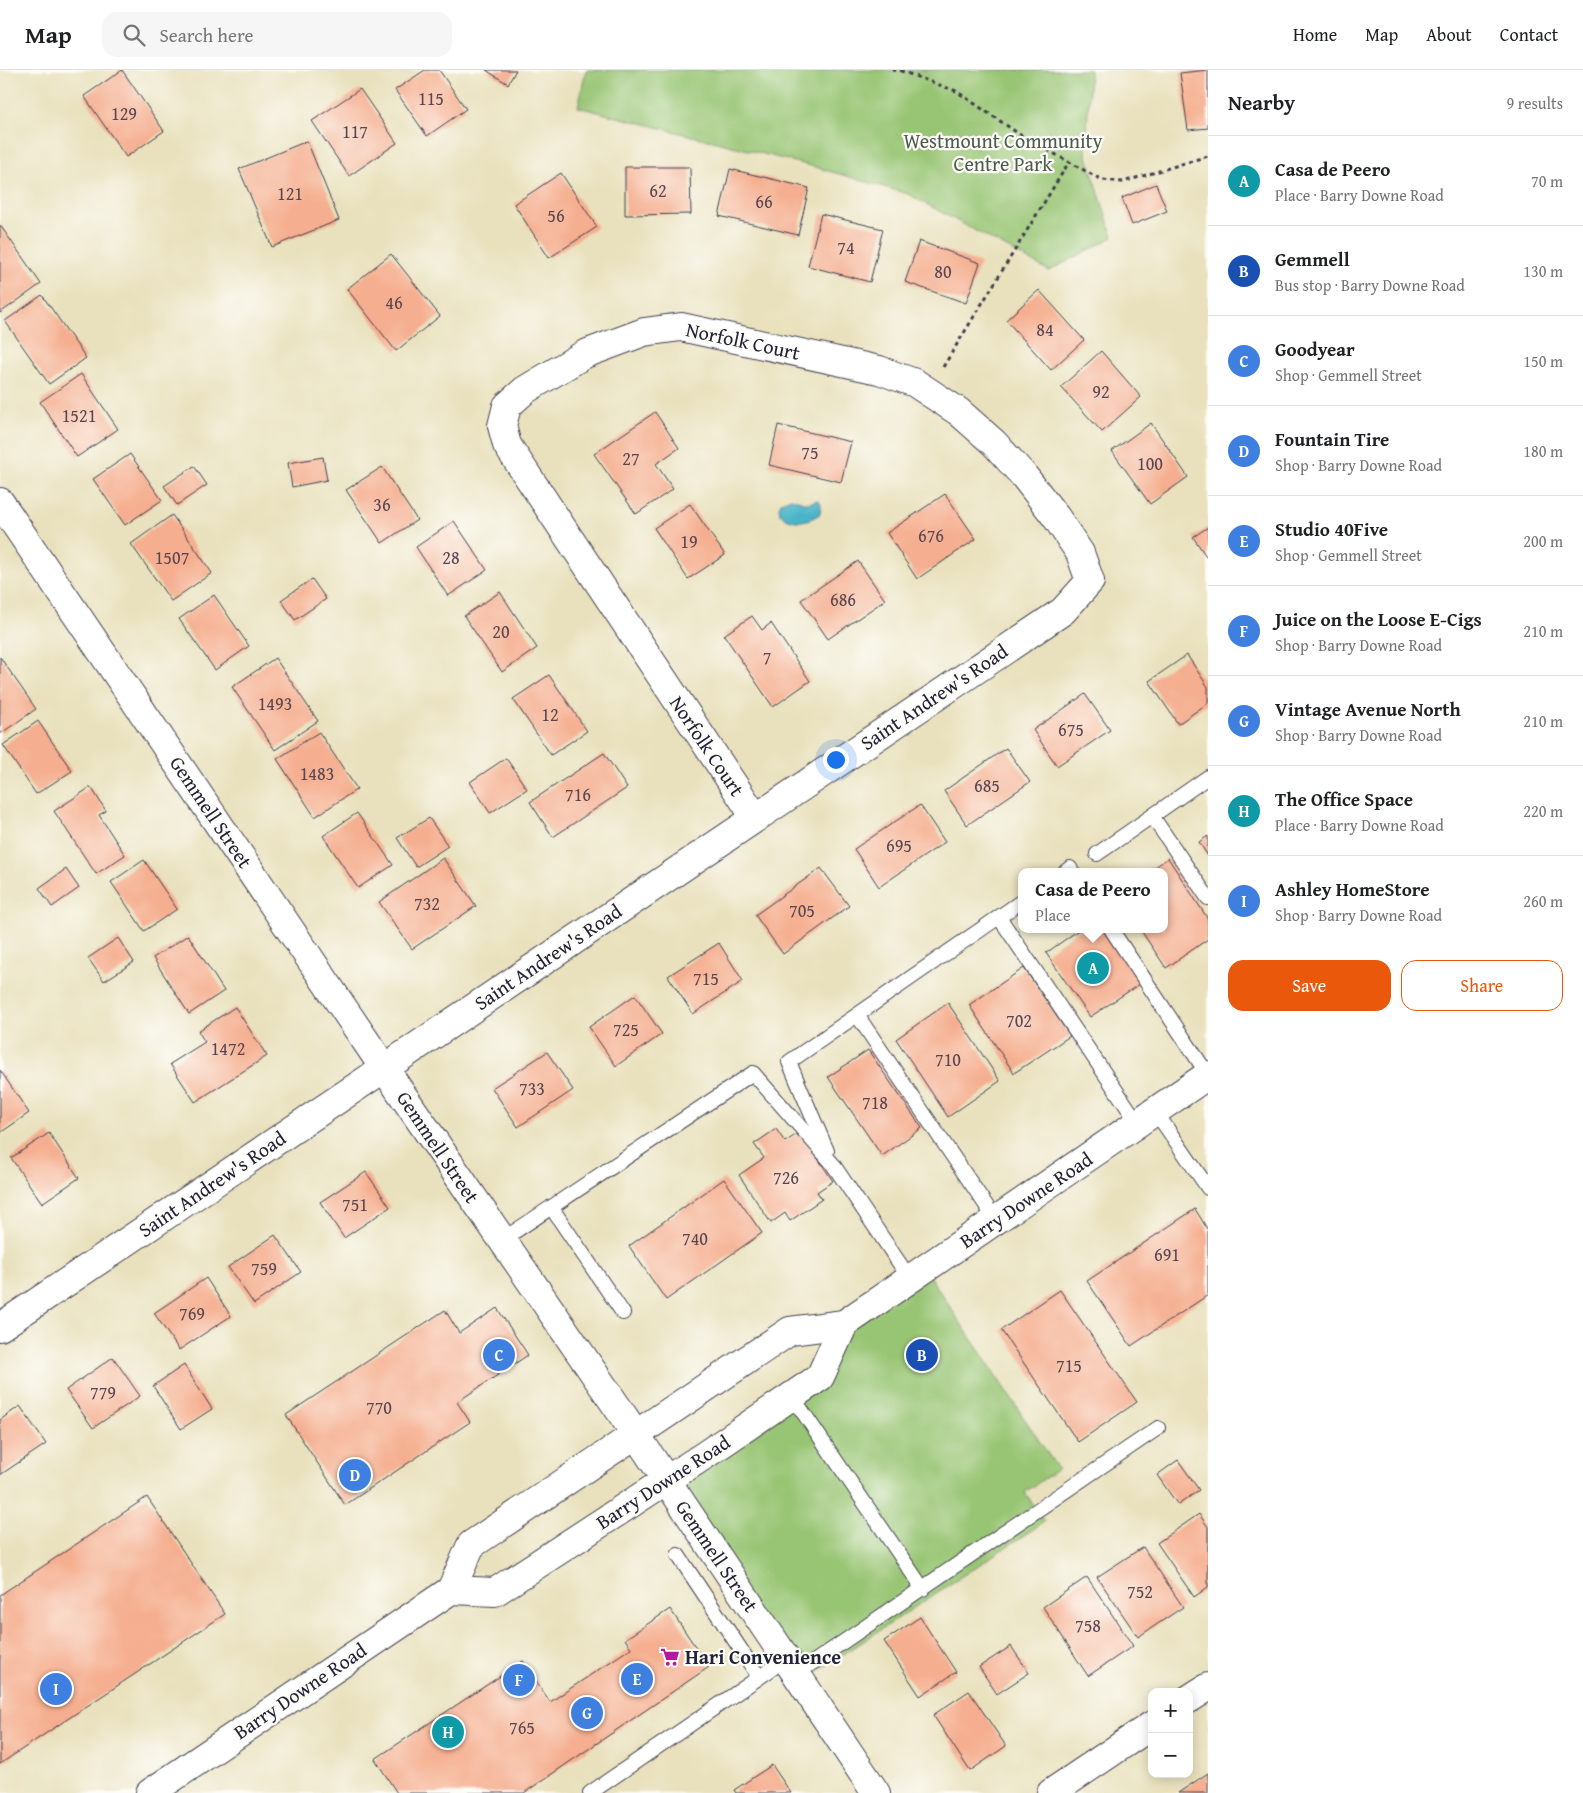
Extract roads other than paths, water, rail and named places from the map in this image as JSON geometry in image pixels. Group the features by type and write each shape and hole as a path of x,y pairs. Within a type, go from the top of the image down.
{"street":[{"name":"Norfolk Court","path":"755,817 507,445 502,426 507,406 524,390 585,354 644,332 681,327 878,370 915,383 928,391 959,412 994,443 1024,476 1056,517 1080,553 1090,581"},
{"name":"Gemmell Street","path":"0,502 384,1068 636,1435 876,1793"},
{"name":"Saint Andrew's Road","path":"2,1323 1063,611 1090,581"},
{"name":"Barry Downe Road","path":"150,1793 451,1590 471,1545 790,1331 844,1324 1208,1075"},
{"name":"Barry Downe Road","path":"451,1590 495,1592 792,1396 820,1376 844,1324"},
{"path":"1193,1696 1208,1687"},
{"path":"1051,1793 1148,1728"}],"lane":[{"path":"1097,854 1208,777"},
{"path":"1152,816 1208,898"},
{"path":"832,1163 789,1062 1018,904"},
{"path":"999,917 1146,1117 1208,1188"},
{"path":"1114,933 1208,1075"},
{"path":"857,1015 996,1220"},
{"path":"502,1240 753,1074 832,1163 910,1279"},
{"path":"551,1207 623,1313"},
{"path":"792,1396 923,1589"},
{"path":"590,1793 759,1677 791,1666 923,1589 1158,1428"},
{"path":"678,1555 759,1677"}],"water":[{"path":"791,498 807,503 818,500 821,503 820,514 805,521 795,521 785,517 780,514 779,507 781,502"}],"place":[{"name":"Casa de Peero","path":"1093,968"},
{"name":"Goodyear","path":"499,1355"},
{"name":"Gemmell","path":"922,1355"},
{"name":"Fountain Tire","path":"355,1475"},
{"name":"Hari Convenience","path":"670,1657"},
{"name":"Studio 40Five","path":"637,1679"},
{"name":"Juice on the Loose E-Cigs","path":"519,1680"},
{"name":"Ashley HomeStore","path":"56,1689"},
{"name":"Vintage Avenue North","path":"587,1713"},
{"name":"The Office Space","path":"448,1732"}],"park label":[{"name":"Westmount Community Centre Park","path":"1003,152"}]}
